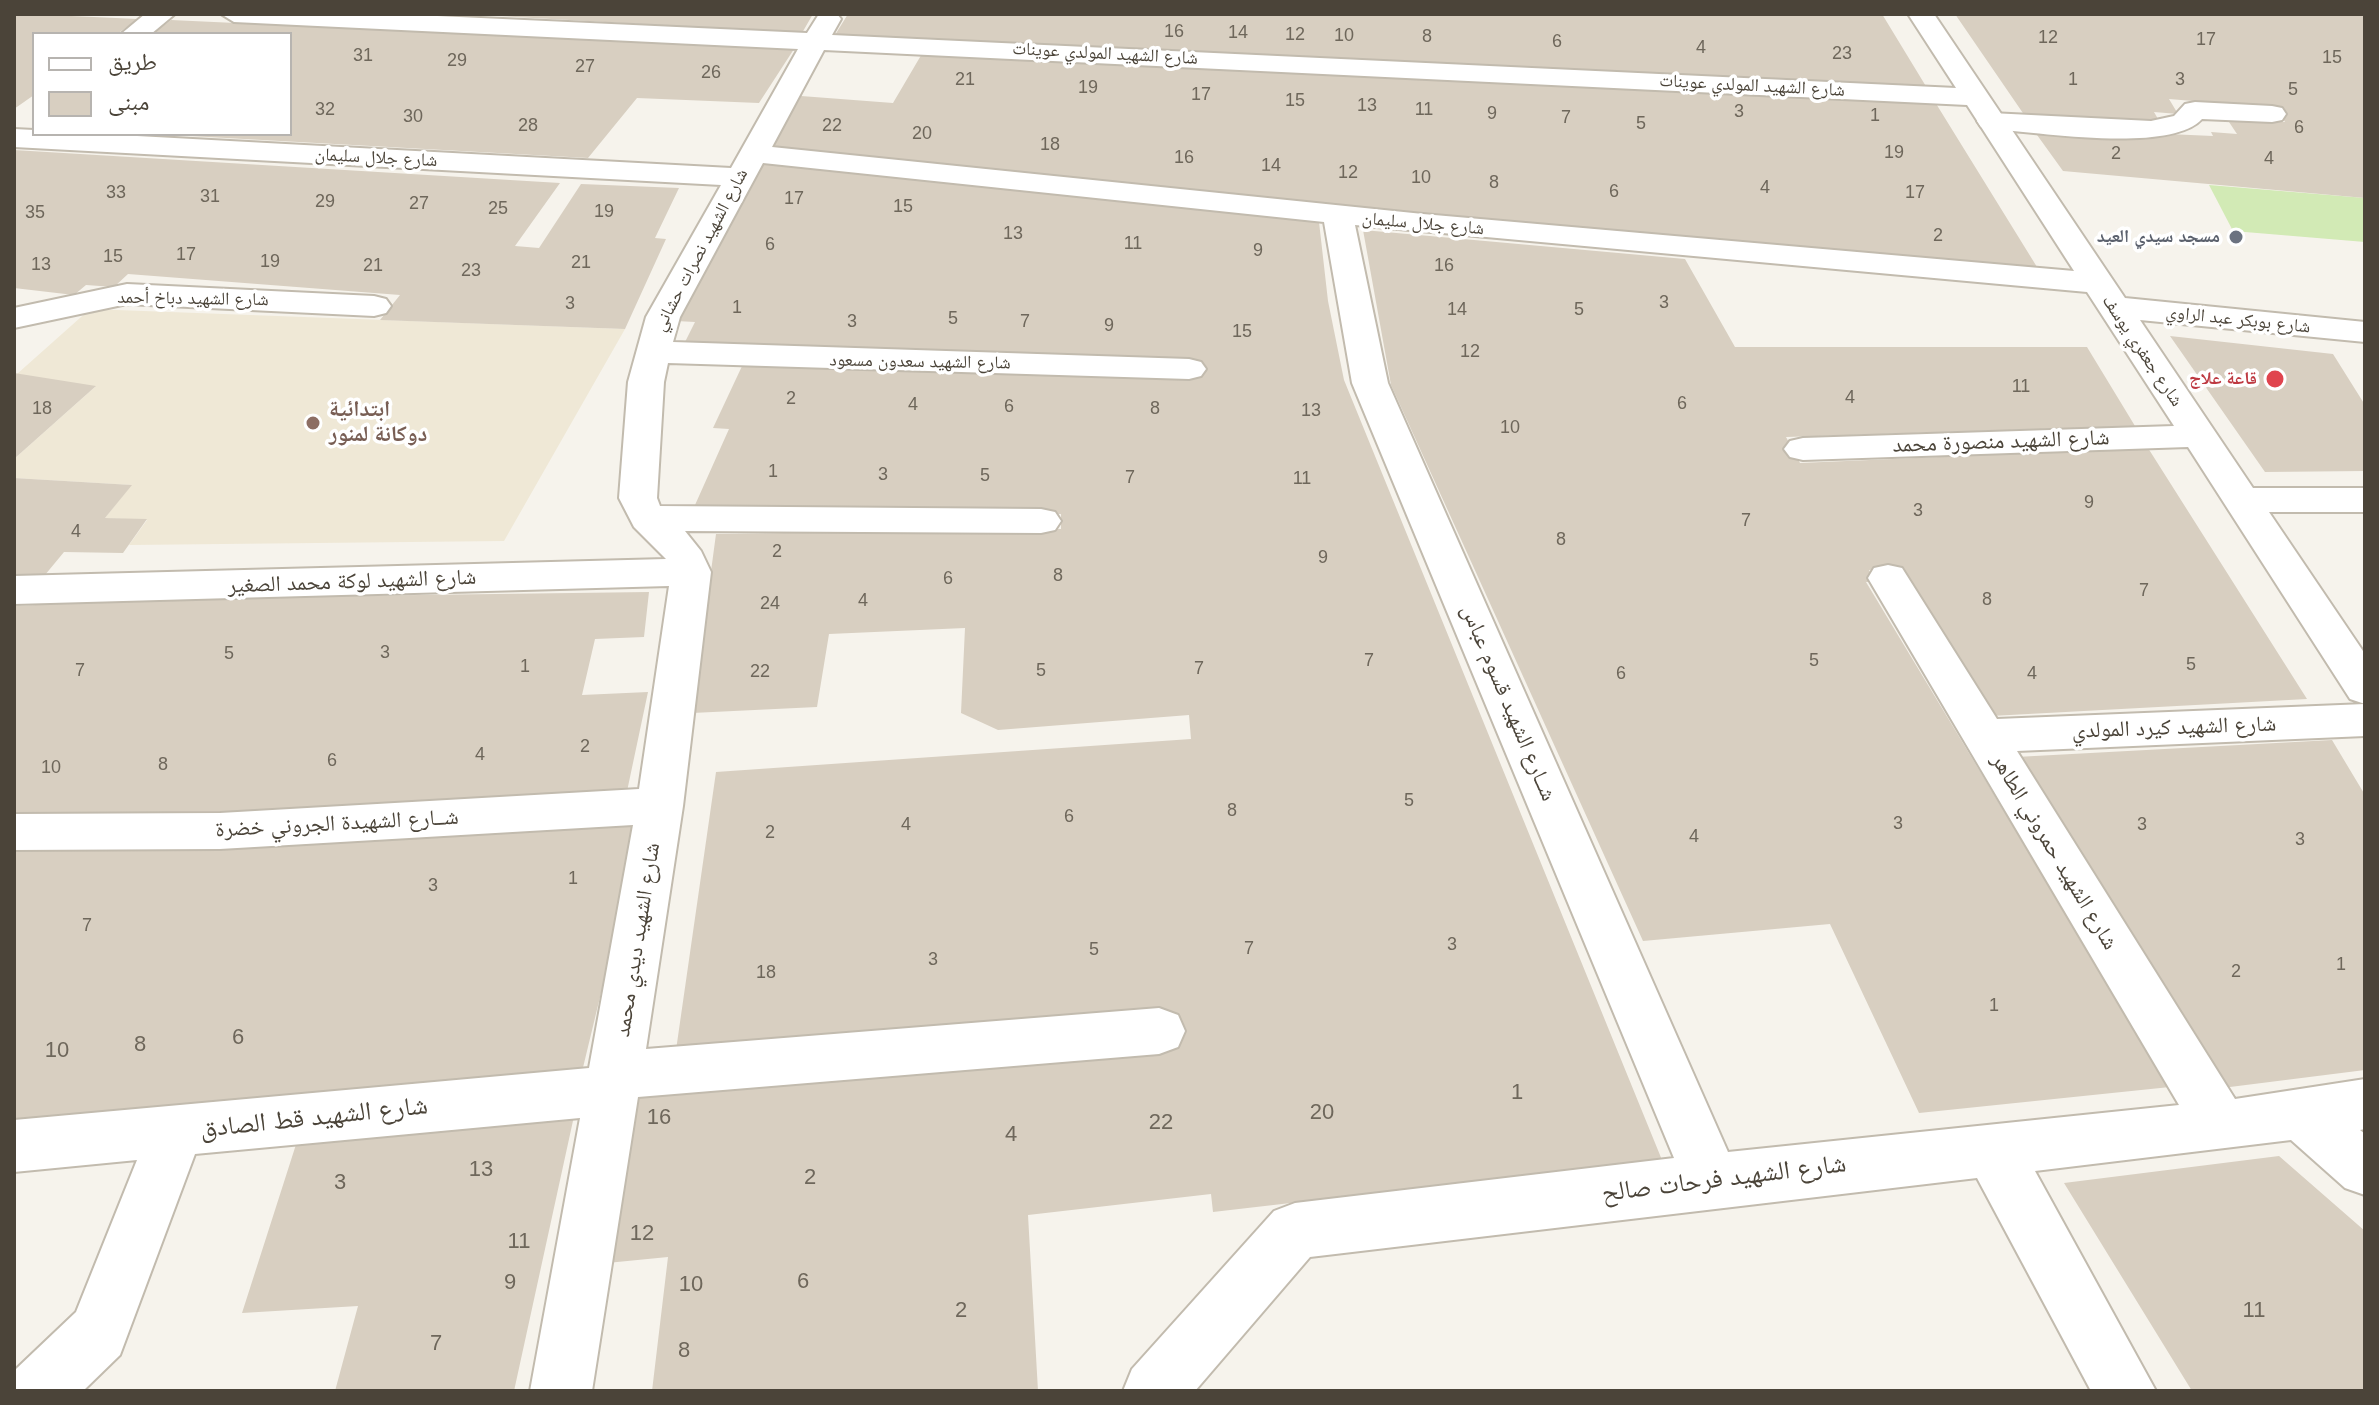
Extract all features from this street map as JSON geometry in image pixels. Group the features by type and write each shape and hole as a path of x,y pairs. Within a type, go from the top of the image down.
{"street":[{"path":"137,32 162,14"},
{"name":"شارع الشهيد المولدي عوينات","path":"234,14 823,27 1984,109 2151,130 2184,122 2195,110 2272,114"},
{"name":"شارع جعفري يوسف","path":"1921,14 2365,688"},
{"name":"شارع الشهيد نصرات حشاني","path":"644,512 637,489 652,352 663,317 823,27"},
{"name":"شارع جلال سليمان","path":"242,136 745,165 1338,216 1722,253 2104,295"},
{"name":"شــارع الشهيد قسوم عباس","path":"1338,216 1370,383 1712,1180"},
{"name":"شارع الشهيد دباخ أحمد","path":"14,318 127,294 374,306"},
{"name":"شارع بوبكر عبد الراوي","path":"2104,295 2364,334"},
{"name":"شارع الشهيد سعدون مسعود","path":"652,352 1189,369"},
{"name":"شارع الشهيد منصورة محمد","path":"1803,449 2199,436"},
{"path":"2244,500 2365,500"},
{"path":"644,512 1041,521"},
{"path":"644,512 680,545 691,572"},
{"name":"شارع الشهيد لوكة محمد الصغير","path":"14,590 691,572"},
{"name":"شارع الشهيد ديدي محمد","path":"561,1391 660,806 691,572"},
{"name":"شارع الشهيد حمروني الطاهر","path":"1888,578 2221,1126"},
{"name":"شارع الشهيد كيرد المولدي","path":"1983,736 2365,720"},
{"name":"شــارع الشهيدة الجروني خضرة","path":"14,832 220,831 660,806"},
{"name":"شارع الشهيد قط الصادق","path":"14,1146 176,1132 615,1082 1159,1031"},
{"name":"شارع الشهيد فرحات صالح","path":"1154,1391 1295,1231 1991,1148 2221,1126 2365,1104"},
{"path":"2300,1114 2365,1169"},
{"path":"38,1391 98,1333 176,1132"},
{"path":"1991,1148 2125,1391"}],"shaded area":[{"name":"ابتدائية دوكانة لمنور","path":"90,309 625,329 504,541 129,545 147,520 105,518 131,485 14,478 14,459 95,387 17,374"}],"green space":[{"path":"2209,185 2365,198 2365,242 2233,231"}],"building":[{"path":"14,14 138,19 120,32 32,32 32,96 14,109"},
{"path":"462,14 813,14 802,33"},
{"path":"848,14 1882,14 1927,88 835,35"},
{"path":"1955,14 2365,14 2365,198 2063,171 2032,128 2213,136 2211,132 2237,134 2227,119 2285,122 2277,108 2169,99 2178,114 2154,112 2162,126 2027,119"},
{"path":"171,20 794,49 759,103 637,98 588,158 190,136 292,136 292,32 155,32"},
{"path":"923,52 1668,89 1669,92 1694,93 1693,90 1935,102 2037,267 1384,211 771,148 801,96 893,103"},
{"path":"14,150 560,183 515,246 539,248 581,184 679,188 655,238 666,239 625,329 380,320 400,295 128,274 114,287 86,285 74,295 14,288"},
{"path":"764,163 1319,222 1328,301 1344,380 1662,1160 1213,1212 1211,1194 1028,1215 1038,1391 652,1391 668,1257 607,1263 637,1087 675,1057 716,772 1191,739 1189,715 998,730 961,713 965,628 829,634 817,707 692,713 716,534 1061,529 1061,514 695,505 729,429 713,428 743,364 883,371 885,364 683,346 695,322 676,321"},
{"path":"1363,230 1685,259 1735,347 2087,347 2135,426 1786,437 1800,463 2148,448 2307,699 1991,716 1898,568 1869,570 1875,582 1866,582 2170,1087 1919,1113 1830,924 1643,941 1391,385"},
{"name":"قاعة علاج","path":"2170,336 2333,354 2365,405 2365,471 2265,472"},
{"path":"14,373 96,386 14,459"},
{"path":"14,478 132,485 105,518 147,519 123,553 64,552 40,581 14,581"},
{"path":"649,592 644,637 595,639 582,695 648,692 626,796 208,816 14,818 14,606 189,598"},
{"path":"2332,740 2365,795 2365,1070 2222,1088 2016,757"},
{"path":"642,823 580,1080 14,1131 14,843"},
{"path":"576,1107 514,1391 335,1391 358,1306 242,1313 300,1132"},
{"path":"2279,1156 2365,1231 2365,1391 2192,1391 2064,1183"}],"place":[{"name":"مسجد سيدي العيد","path":"2236,237"},
{"name":"قاعة علاج","path":"2275,379"},
{"name":"ابتدائية دوكانة لمنور","path":"313,423"}]}
